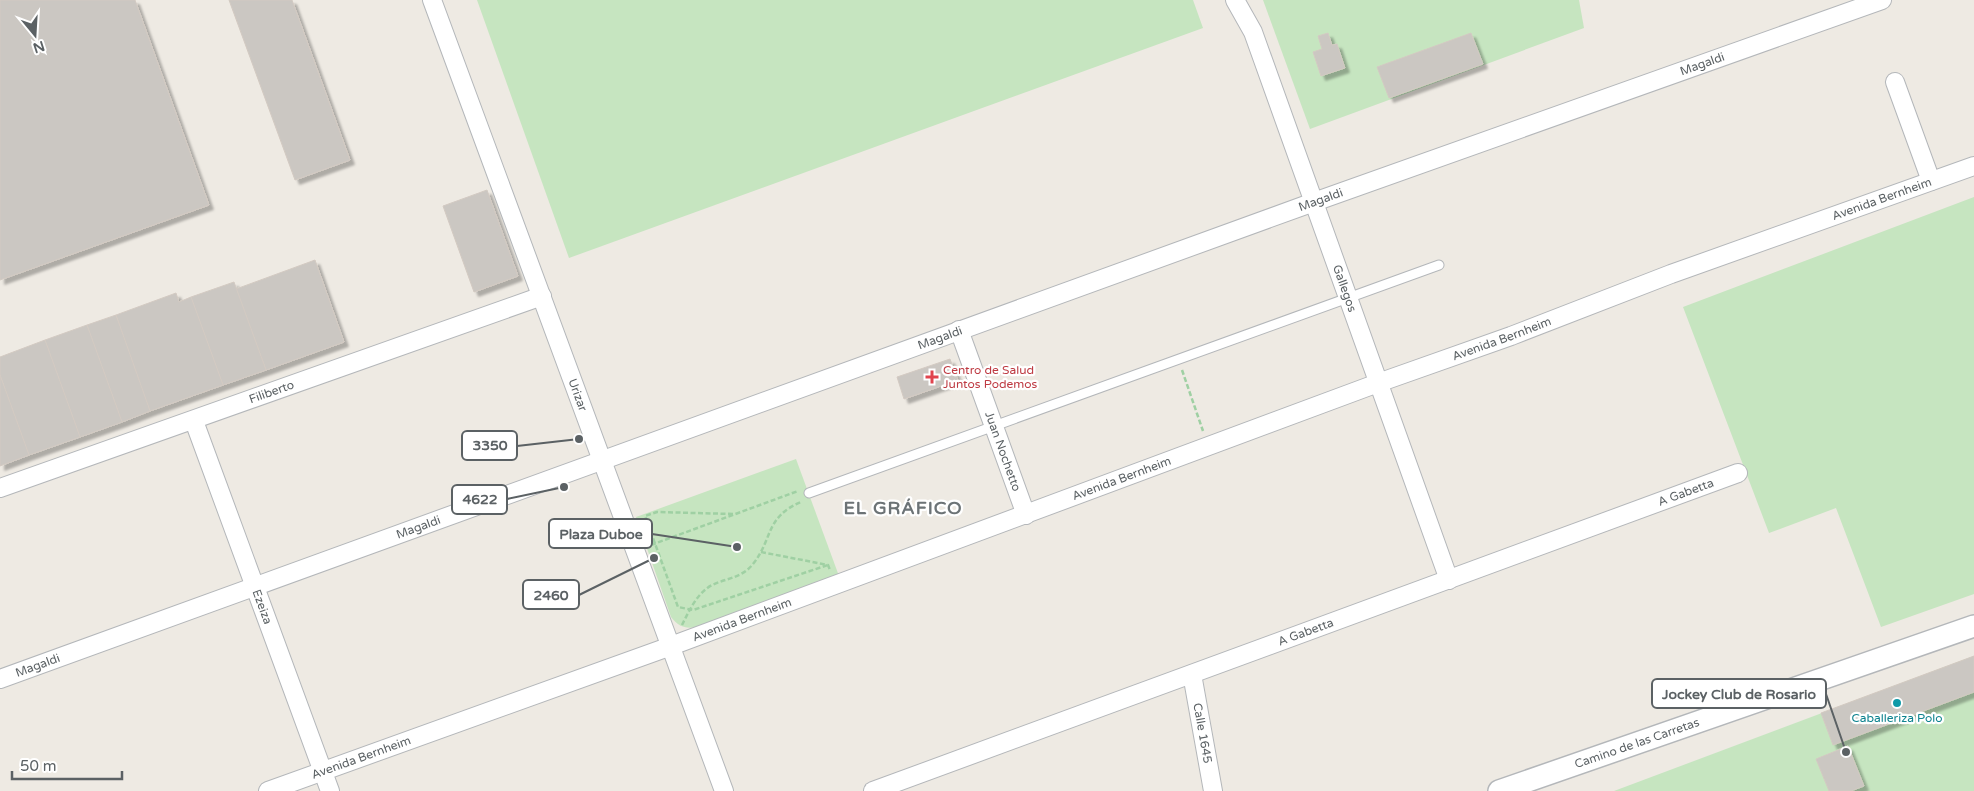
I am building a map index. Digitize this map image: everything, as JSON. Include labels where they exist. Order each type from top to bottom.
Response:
[{"type":"street","name":"Urizar","points":[[432,0],[724,791]]},
{"type":"street","name":"Gallegos","points":[[1235,0],[1253,32],[1449,580]]},
{"type":"street","name":"Magaldi","points":[[0,680],[602,462],[958,330],[1882,0]]},
{"type":"street","points":[[1895,82],[1931,181]]},
{"type":"street","name":"Avenida Bernheim","points":[[268,791],[671,646],[1378,382],[1512,336],[1671,274],[1974,166]]},
{"type":"street","name":"Filiberto","points":[[0,488],[194,421],[542,296]]},
{"type":"street","name":"Juan Nochetto","points":[[958,330],[1026,514]]},
{"type":"street","name":"Ezeiza","points":[[194,421],[330,791]]},
{"type":"street","name":"A Gabetta","points":[[873,791],[1738,473]]},
{"type":"street","name":"Camino de las Carretas","points":[[1499,791],[1974,626]]},
{"type":"street","name":"Calle 1645","points":[[1192,674],[1213,791]]},
{"type":"lane","points":[[809,493],[1439,264]]},
{"type":"path","points":[[1178,360],[1208,446]]},
{"type":"path","points":[[636,551],[800,490],[809,493],[802,501],[790,506],[775,520],[761,552],[752,565],[740,576],[711,586],[692,604],[671,646]]},
{"type":"path","points":[[735,514],[657,512],[645,516],[678,607],[692,610],[828,565],[761,552]]},
{"type":"green space","points":[[477,0],[1193,0],[1203,28],[569,258]]},
{"type":"green space","points":[[1263,0],[1579,0],[1584,28],[1310,129]]},
{"type":"green space","points":[[1974,197],[1974,594],[1881,627],[1836,508],[1769,533],[1683,307]]},
{"type":"green space","points":[[796,459],[839,576],[697,627],[689,628],[677,623],[671,617],[636,517]]},
{"type":"green space","points":[[1974,656],[1974,791],[1614,791]]},
{"type":"building","points":[[0,0],[135,0],[209,205],[0,280]]},
{"type":"building","points":[[229,0],[292,0],[350,160],[295,180]]},
{"type":"building","points":[[1328,33],[1332,45],[1337,44],[1345,68],[1321,76],[1313,52],[1322,49],[1318,36]]},
{"type":"building","points":[[1471,33],[1483,64],[1389,98],[1377,67]]},
{"type":"building","points":[[487,190],[518,276],[474,292],[443,206]]},
{"type":"building","points":[[315,260],[344,342],[266,370],[236,289]]},
{"type":"building","points":[[234,282],[266,370],[223,385],[191,297]]},
{"type":"building","points":[[176,293],[179,302],[191,297],[223,385],[150,411],[116,315]]},
{"type":"building","points":[[116,315],[150,411],[122,422],[87,325]]},
{"type":"building","points":[[87,325],[122,422],[80,437],[45,340]]},
{"type":"building","points":[[45,340],[80,437],[29,455],[0,375],[0,357]]},
{"type":"building","points":[[950,359],[958,380],[904,399],[897,377]]},
{"type":"building","points":[[0,375],[29,455],[0,466]]},
{"type":"building","name":"Caballeriza Polo","points":[[1974,656],[1974,692],[1833,745],[1821,713]]},
{"type":"building","name":"Caballeriza Polo","points":[[1848,746],[1864,786],[1851,791],[1829,791],[1816,759]]},
{"type":"place","name":"Centro de Salud Juntos Podemos","points":[[932,377]]},
{"type":"place","name":"3350","points":[[579,439]]},
{"type":"place","name":"4622","points":[[564,487]]},
{"type":"place","name":"Plaza Duboe","points":[[737,547]]},
{"type":"place","name":"2460","points":[[654,558]]},
{"type":"place","name":"Caballeriza Polo","points":[[1897,703]]},
{"type":"place","name":"Jockey Club de Rosario","points":[[1846,752]]},
{"type":"district","name":"EL GRÁFICO","points":[[903,508]]}]
